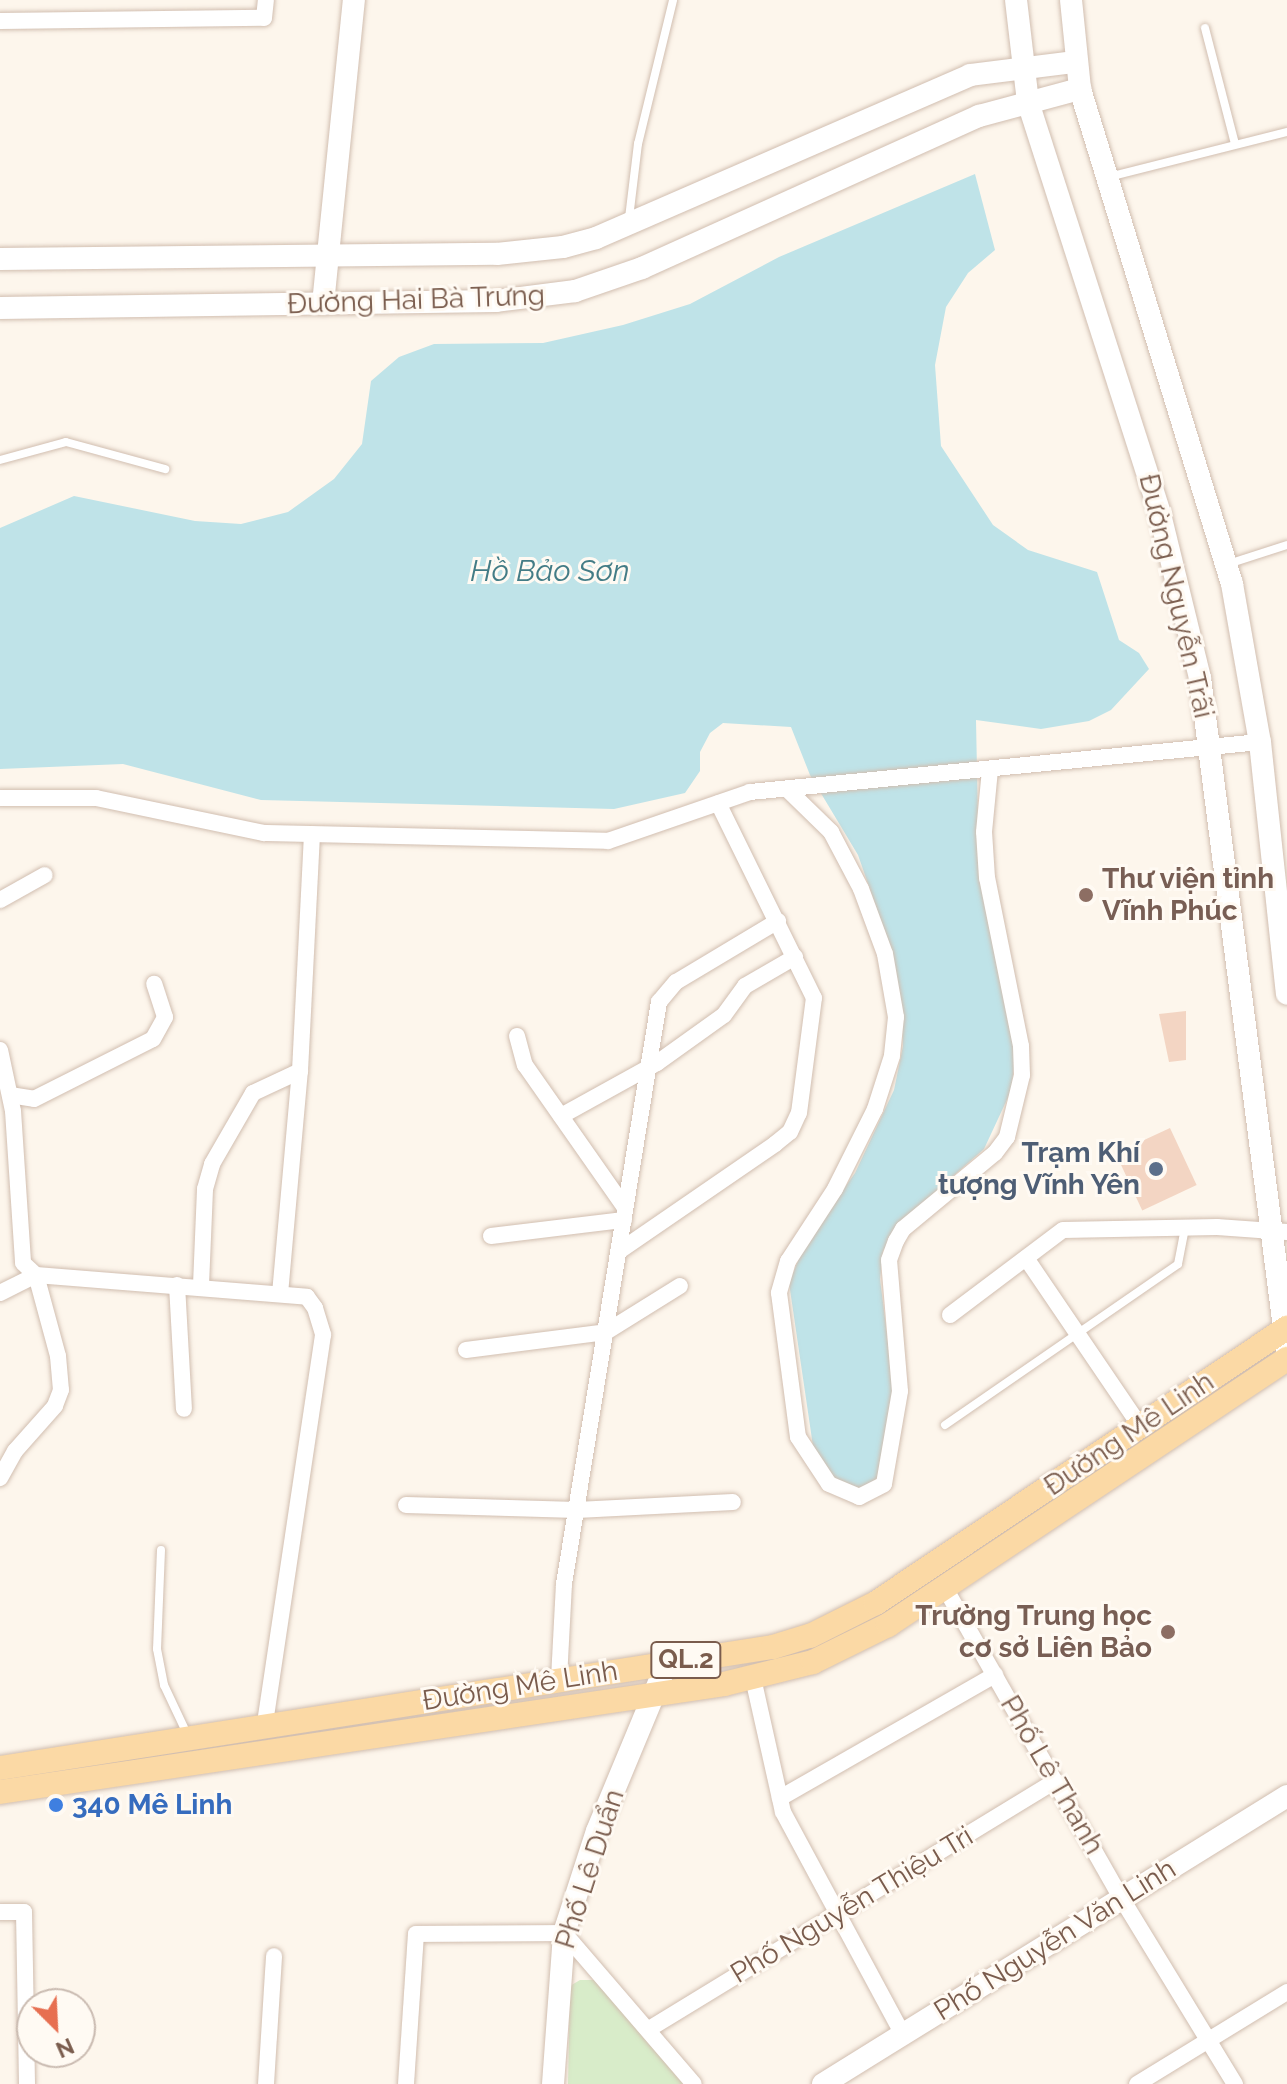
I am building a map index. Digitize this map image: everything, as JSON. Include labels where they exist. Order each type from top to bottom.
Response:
[{"type":"main road","points":[[323,304],[354,0]]},
{"type":"main road","name":"Đường Nguyễn Trãi","points":[[1016,0],[1020,66],[1028,102],[1169,543],[1210,746],[1278,1233],[1286,1336]]},
{"type":"main road","name":"Đường Nguyễn Trãi","points":[[1071,0],[1074,62],[1080,89],[1227,564],[1260,742],[1287,994]]},
{"type":"main road","name":"Đường Hai Bà Trưng","points":[[0,259],[533,251],[596,238],[957,80],[1020,66],[1074,62]]},
{"type":"main road","name":"Đường Hai Bà Trưng","points":[[0,308],[537,298],[605,283],[979,116],[1080,89]]},
{"type":"main road","name":"Đường Mê Linh","points":[[0,1768],[190,1741],[559,1679],[773,1647],[848,1619],[1140,1426],[1286,1336]]},
{"type":"main road","name":"Đường Mê Linh","points":[[0,1792],[753,1678],[852,1645],[945,1588],[1287,1359]]},
{"type":"main road","name":"Phố Lê Duẩn","points":[[553,2084],[564,1933],[597,1831],[667,1663]]},
{"type":"main road","name":"Phố Nguyễn Văn Linh","points":[[823,2084],[1287,1796]]},
{"type":"street","points":[[0,21],[264,18],[266,0]]},
{"type":"street","points":[[0,798],[96,798],[264,833],[608,841],[750,792],[1260,742]]},
{"type":"street","points":[[793,788],[831,832],[861,889],[885,954],[896,1017],[892,1056],[875,1109],[835,1189],[796,1246],[779,1293],[798,1437],[829,1484],[859,1497],[884,1484],[900,1391],[889,1260],[896,1241],[903,1229],[995,1153],[1007,1137],[1022,1075],[1021,1046],[987,878],[984,832],[986,771]]},
{"type":"street","points":[[618,1252],[793,1128],[807,1080],[814,998],[718,803]]},
{"type":"street","points":[[280,1294],[300,1071],[312,834]]},
{"type":"street","points":[[0,900],[45,875]]},
{"type":"street","points":[[559,1679],[564,1584],[645,1070],[659,1002],[676,982],[778,921]]},
{"type":"street","points":[[561,1116],[645,1070],[724,1015],[751,982],[795,957]]},
{"type":"street","points":[[10,1095],[34,1099],[153,1039],[165,1017],[154,984]]},
{"type":"street","points":[[517,1036],[525,1065],[624,1214]]},
{"type":"street","points":[[0,1050],[10,1095],[23,1263],[36,1275],[58,1356],[61,1390],[55,1406],[15,1451],[0,1478]]},
{"type":"street","points":[[201,1285],[205,1189],[212,1164],[253,1093],[300,1071]]},
{"type":"street","points":[[491,1236],[624,1214]]},
{"type":"street","points":[[950,1315],[1063,1230],[1185,1228],[1278,1233]]},
{"type":"street","points":[[1026,1258],[1140,1426]]},
{"type":"street","points":[[0,1293],[36,1275],[201,1285],[307,1297],[323,1335],[264,1728]]},
{"type":"street","points":[[177,1285],[184,1409]]},
{"type":"street","points":[[466,1350],[606,1332],[680,1286]]},
{"type":"street","points":[[406,1505],[577,1510],[733,1502]]},
{"type":"street","name":"Phố Lê Thanh","points":[[945,1588],[1122,1899],[1235,2084]]},
{"type":"street","points":[[780,1798],[995,1675]]},
{"type":"street","points":[[753,1678],[780,1798],[835,1915],[903,2035]]},
{"type":"street","name":"Phố Nguyễn Thiệu Tri","points":[[649,2029],[1055,1781]]},
{"type":"street","points":[[0,1912],[24,1912],[27,2084]]},
{"type":"street","points":[[406,2084],[416,1934],[564,1933],[694,2084]]},
{"type":"street","points":[[266,2084],[274,1956]]},
{"type":"street","points":[[1137,2084],[1287,1992]]},
{"type":"lane","points":[[628,223],[638,144],[673,0]]},
{"type":"lane","points":[[1205,28],[1235,144]]},
{"type":"lane","points":[[1108,177],[1287,132]]},
{"type":"lane","points":[[0,460],[66,442],[165,469]]},
{"type":"lane","points":[[1227,564],[1287,545]]},
{"type":"lane","points":[[945,1425],[1178,1264],[1185,1228]]},
{"type":"lane","points":[[161,1550],[157,1649],[164,1685],[190,1741]]},
{"type":"green space","points":[[580,1980],[595,1980],[683,2084],[568,2084],[570,1986]]},
{"type":"water","name":"Hồ Bảo Sơn","points":[[975,174],[995,250],[968,273],[946,307],[935,365],[941,446],[993,525],[1028,550],[1097,572],[1119,640],[1139,653],[1149,669],[1111,710],[1089,721],[1041,729],[976,720],[979,871],[1011,1027],[1015,1059],[1011,1091],[984,1149],[903,1220],[883,1251],[880,1279],[894,1389],[880,1476],[863,1489],[837,1482],[814,1453],[789,1283],[805,1244],[855,1173],[894,1090],[903,1046],[901,1002],[889,944],[858,855],[810,775],[791,727],[723,723],[710,733],[700,752],[700,771],[685,793],[614,809],[261,800],[123,764],[0,769],[0,528],[74,496],[195,521],[241,524],[288,512],[334,479],[362,444],[371,381],[399,357],[434,344],[543,343],[623,325],[690,304],[779,257]]},
{"type":"building","points":[[1186,1011],[1186,1060],[1169,1062],[1159,1014]]},
{"type":"building","name":"Trạm Khí tượng Vĩnh Yên","points":[[1170,1128],[1197,1185],[1142,1210],[1116,1153]]},
{"type":"place","name":"Thư viện tỉnh Vĩnh Phúc","points":[[1086,895]]},
{"type":"place","name":"Trạm Khí tượng Vĩnh Yên","points":[[1156,1169]]},
{"type":"place","name":"Trường Trung học cơ sở Liên Bảo","points":[[1168,1632]]},
{"type":"place","name":"340 Mê Linh","points":[[56,1805]]}]
